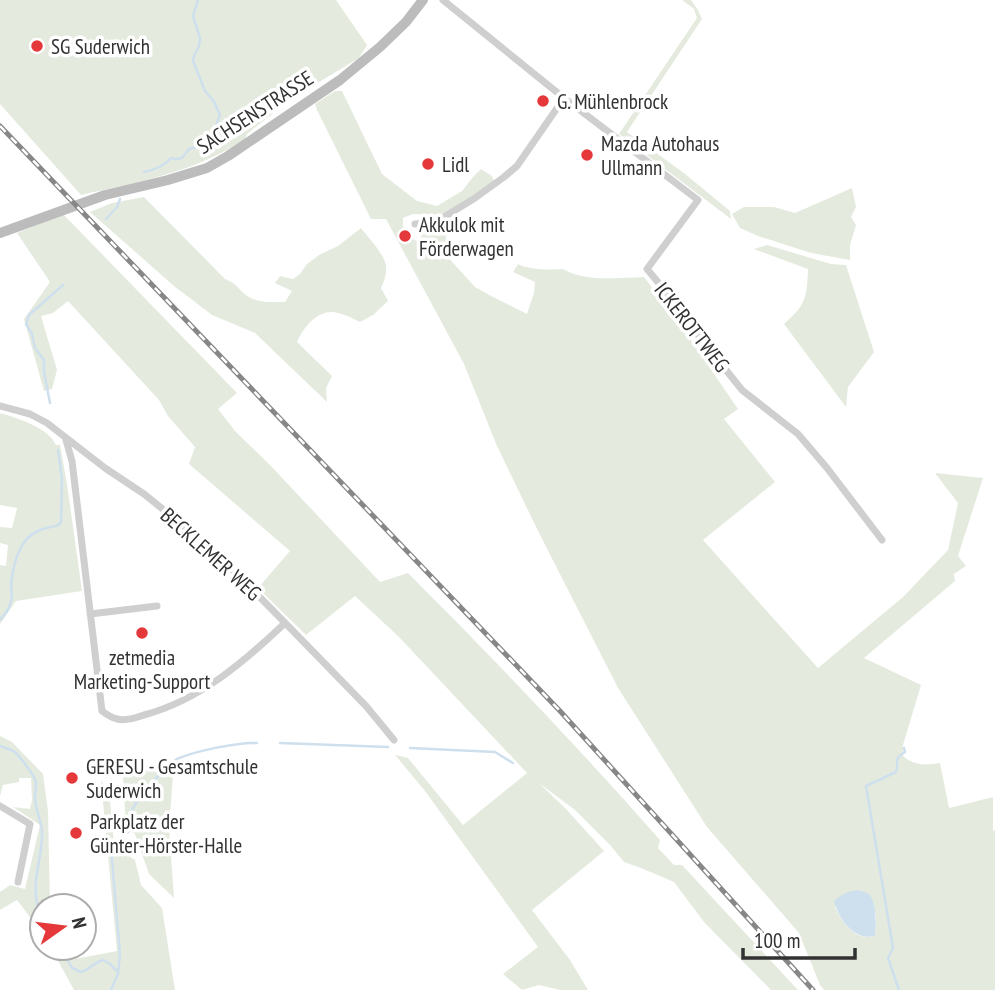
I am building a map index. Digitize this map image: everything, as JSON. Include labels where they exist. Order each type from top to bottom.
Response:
[{"type":"street","name":"SACHSENSTRASSE","points":[[0,233],[105,195],[168,180],[217,162],[340,80],[406,22],[423,0]]},
{"type":"street","name":"ICKEROTTWEG","points":[[443,0],[564,98],[698,200],[647,269],[742,390],[798,434],[882,540]]},
{"type":"street","points":[[415,224],[436,222],[504,177],[517,166],[564,98]]},
{"type":"street","name":"BECKLEMER WEG","points":[[0,406],[30,414],[47,424],[144,494],[191,532],[285,623],[366,706],[394,740]]},
{"type":"street","points":[[66,439],[72,461],[102,711],[117,719],[129,719],[152,713],[193,695],[251,655],[285,623]]},
{"type":"street","points":[[90,614],[157,606]]},
{"type":"street","points":[[0,806],[30,824],[19,882]]},
{"type":"shaded area","points":[[0,0],[336,0],[367,45],[359,58],[291,99],[247,134],[245,139],[207,160],[166,174],[81,195],[0,104]]},
{"type":"shaded area","points":[[682,0],[691,0],[702,19],[627,132],[684,173],[730,211],[731,219],[619,134],[697,18],[694,9]]},
{"type":"shaded area","points":[[335,91],[342,91],[382,174],[417,201],[437,206],[462,191],[481,169],[492,176],[494,181],[488,186],[442,215],[413,214],[403,218],[403,227],[408,237],[417,241],[428,229],[447,224],[445,254],[475,287],[493,297],[527,314],[535,282],[513,272],[518,264],[534,268],[563,269],[592,278],[644,277],[738,409],[724,419],[775,482],[703,540],[818,668],[903,597],[948,550],[958,503],[935,473],[983,478],[958,556],[966,566],[954,574],[955,581],[864,658],[921,685],[903,745],[903,756],[920,764],[940,763],[949,808],[993,797],[995,990],[824,990],[820,985],[799,933],[707,827],[618,688],[497,446],[464,364],[386,219],[371,219],[315,104]],"holes":[[[872,899],[876,915],[875,936],[861,936],[846,925],[835,907]]]},
{"type":"shaded area","points":[[852,188],[856,207],[851,217],[856,225],[850,245],[850,260],[811,253],[758,236],[740,228],[732,214],[744,207],[774,207],[795,213]]},
{"type":"shaded area","points":[[144,197],[225,279],[249,297],[261,301],[285,302],[292,291],[275,283],[280,276],[293,279],[319,255],[338,246],[361,228],[385,262],[386,275],[381,288],[388,301],[373,315],[360,322],[335,312],[319,315],[306,327],[297,342],[332,376],[326,388],[327,402],[255,333],[212,315],[174,286],[90,212],[112,203]]},
{"type":"shaded area","points":[[63,214],[237,393],[218,409],[235,431],[380,582],[408,573],[505,671],[599,772],[660,840],[658,848],[674,865],[682,865],[798,990],[771,990],[704,922],[674,882],[624,862],[575,810],[539,783],[604,851],[532,910],[570,960],[588,990],[560,990],[539,985],[522,990],[503,974],[538,947],[425,791],[395,755],[408,758],[463,825],[527,773],[399,637],[355,596],[306,635],[258,588],[290,551],[189,464],[195,447],[168,416],[159,400],[68,301],[53,313],[41,316],[57,370],[52,389],[44,391],[24,319],[50,282],[17,233]]},
{"type":"shaded area","points":[[767,245],[831,264],[846,265],[874,352],[848,387],[846,407],[784,324],[804,300],[808,269],[754,249]]},
{"type":"shaded area","points":[[0,413],[40,429],[56,445],[60,445],[82,591],[16,601],[0,624],[0,565],[6,566],[8,545],[0,543],[0,527],[12,528],[17,508],[0,505]]},
{"type":"shaded area","points":[[0,736],[12,742],[43,774],[48,811],[50,892],[28,892],[28,915],[17,900],[0,910],[0,892],[10,885],[25,889],[40,825],[13,807],[30,809],[31,778],[19,778],[19,782],[3,785],[0,796]]},
{"type":"shaded area","points":[[174,763],[169,828],[174,898],[149,874],[135,834],[126,827],[123,777]]},
{"type":"shaded area","points":[[101,781],[109,788],[114,846],[135,860],[141,885],[162,908],[175,990],[74,990],[59,962],[98,962],[98,955],[117,951]]},
{"type":"water","points":[[858,890],[872,898],[875,936],[860,935],[848,928],[836,908],[836,899]]},
{"type":"waterway","points":[[144,172],[159,167],[171,158],[182,158],[189,149],[197,147],[215,128],[220,115],[205,91],[193,61],[200,38],[193,16],[198,0]]},
{"type":"waterway","points":[[106,219],[117,207],[120,199]]},
{"type":"waterway","points":[[50,403],[44,360],[35,348],[32,334],[26,324],[29,315],[63,285]]},
{"type":"waterway","points":[[0,620],[10,604],[13,569],[26,540],[40,530],[61,522],[62,479],[58,450]]},
{"type":"waterway","points":[[123,835],[133,829],[131,813],[138,801],[172,762],[194,753],[257,743]]},
{"type":"waterway","points":[[280,743],[388,747]]},
{"type":"waterway","points":[[0,746],[15,752],[36,783],[35,799],[42,831],[36,892]]},
{"type":"waterway","points":[[410,748],[495,752],[513,763]]},
{"type":"waterway","points":[[899,990],[888,958],[893,948],[866,786],[896,772],[897,759],[905,752],[904,748]]},
{"type":"waterway","points":[[111,990],[118,974],[120,954],[111,848],[115,840]]},
{"type":"waterway","points":[[98,962],[103,960],[117,971]]},
{"type":"waterway","points":[[69,962],[72,968],[81,972],[97,962]]},
{"type":"railway","points":[[0,126],[560,711],[813,990]]},
{"type":"place","name":"SG Suderwich","points":[[37,46]]},
{"type":"place","name":"G. Mühlenbrock","points":[[543,101]]},
{"type":"place","name":"Mazda Autohaus Ullmann","points":[[587,155]]},
{"type":"place","name":"Lidl","points":[[428,164]]},
{"type":"place","name":"Akkulok mit Förderwagen","points":[[405,236]]},
{"type":"place","name":"zetmedia Marketing-Support","points":[[142,633]]},
{"type":"place","name":"GERESU - Gesamtschule Suderwich","points":[[72,778]]},
{"type":"place","name":"Parkplatz der Günter-Hörster-Halle","points":[[76,833]]}]
